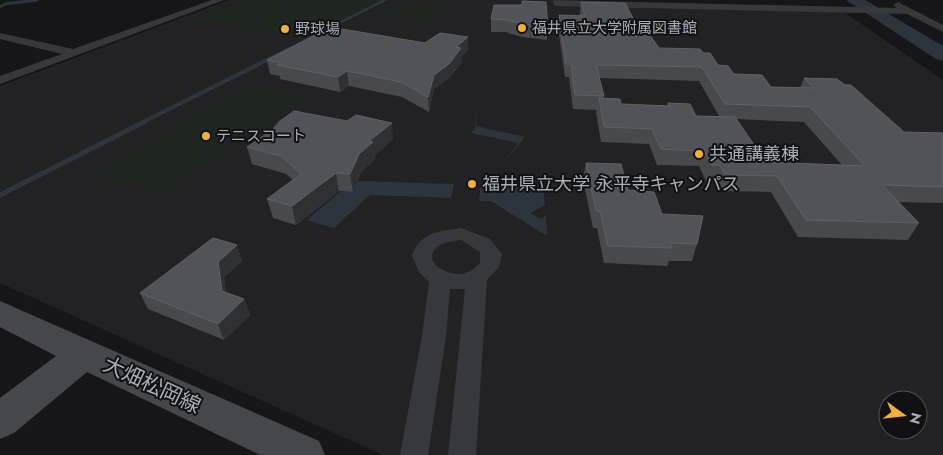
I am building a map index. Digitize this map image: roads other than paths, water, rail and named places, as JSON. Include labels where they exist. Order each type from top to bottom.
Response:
[{"type":"main road","name":"大畑松岡線","points":[[0,313],[84,354],[304,455]]},
{"type":"main road","points":[[0,421],[84,354]]},
{"type":"street","points":[[0,80],[220,0]]},
{"type":"street","points":[[557,0],[557,3],[908,10]]},
{"type":"street","points":[[751,0],[759,7]]},
{"type":"street","points":[[890,0],[943,29]]},
{"type":"street","points":[[0,36],[74,53]]},
{"type":"street","points":[[450,235],[473,236],[489,247],[492,255],[489,266],[477,276],[465,280],[440,278],[429,273],[423,266],[422,256],[424,248],[434,240],[450,235]]},
{"type":"street","points":[[462,455],[477,276]]},
{"type":"street","points":[[414,455],[434,336],[440,278]]},
{"type":"waterway","points":[[0,7],[5,4],[37,0]]},
{"type":"waterway","points":[[325,30],[385,0]]},
{"type":"waterway","points":[[854,0],[943,55]]},
{"type":"waterway","points":[[276,55],[290,48]]},
{"type":"waterway","points":[[141,123],[279,54]]},
{"type":"waterway","points":[[0,195],[144,122]]},
{"type":"place","name":"福井県立大学附属図書館","points":[[522,28]]},
{"type":"place","name":"野球場","points":[[285,29]]},
{"type":"place","name":"テニスコート","points":[[206,136]]},
{"type":"place","name":"共通講義棟","points":[[699,154]]},
{"type":"place","name":"福井県立大学 永平寺キャンパス","points":[[472,184]]}]
